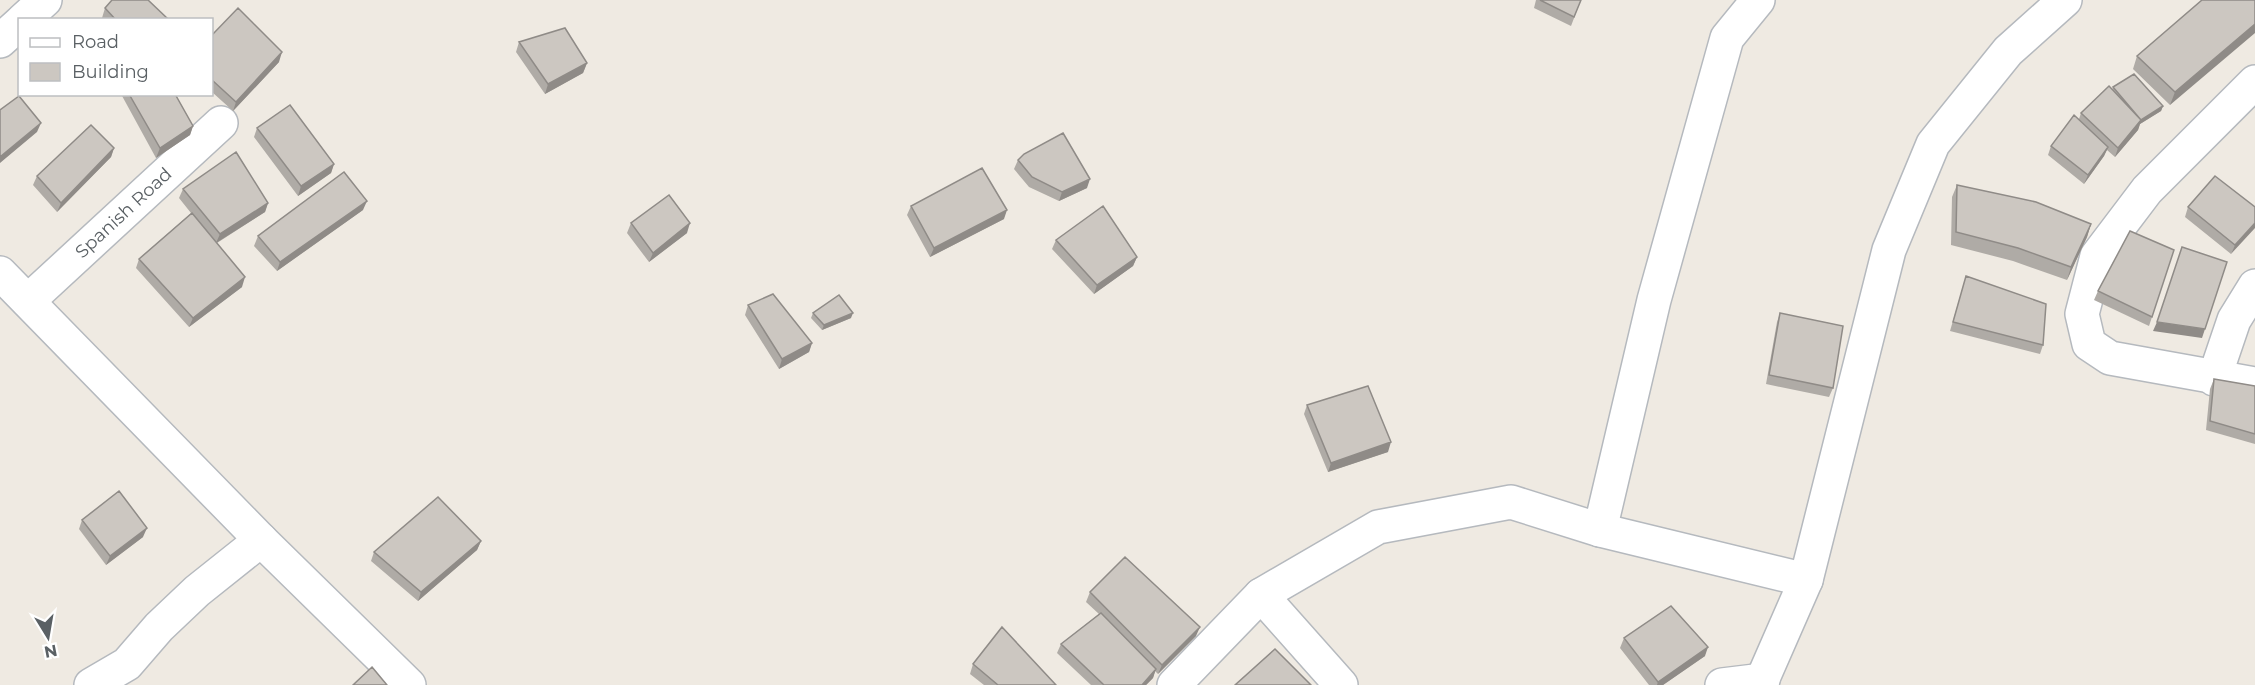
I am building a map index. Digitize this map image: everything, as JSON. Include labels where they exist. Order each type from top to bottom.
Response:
[{"type":"street","points":[[25,18],[45,0]]},
{"type":"street","points":[[1600,530],[1654,300],[1727,38],[1758,0]]},
{"type":"street","points":[[1722,685],[1761,683],[1806,580],[1889,250],[1933,144],[2008,51],[2065,0]]},
{"type":"street","points":[[0,41],[18,25]]},
{"type":"street","points":[[2255,82],[2147,190],[2097,256],[2082,314],[2090,344],[2110,358],[2214,379],[2255,384]]},
{"type":"street","name":"Spanish Road","points":[[28,301],[221,123]]},
{"type":"street","points":[[0,273],[261,540],[409,685]]},
{"type":"street","points":[[2214,379],[2234,320],[2255,286]]},
{"type":"street","points":[[1174,685],[1261,595],[1378,527],[1511,502],[1600,530],[1806,580]]},
{"type":"street","points":[[91,685],[127,664],[159,627],[189,598],[261,540]]},
{"type":"street","points":[[1261,595],[1341,685]]},
{"type":"building","points":[[112,0],[148,0],[167,18],[114,18],[105,8]]},
{"type":"building","points":[[1540,0],[1581,0],[1574,17]]},
{"type":"building","points":[[2202,0],[2255,0],[2255,24],[2175,92],[2137,56]]},
{"type":"building","points":[[238,8],[282,52],[236,102],[213,81],[213,34]]},
{"type":"building","points":[[565,28],[587,63],[548,84],[519,42]]},
{"type":"building","points":[[2134,74],[2163,106],[2141,120],[2113,87]]},
{"type":"building","points":[[2109,86],[2141,120],[2118,148],[2081,113]]},
{"type":"building","points":[[19,96],[41,123],[0,157],[0,110]]},
{"type":"building","points":[[130,96],[176,96],[193,126],[160,148]]},
{"type":"building","points":[[290,105],[334,164],[301,186],[257,128]]},
{"type":"building","points":[[2074,115],[2108,147],[2088,175],[2051,146]]},
{"type":"building","points":[[91,125],[114,148],[61,203],[37,176]]},
{"type":"building","points":[[1063,133],[1090,179],[1062,192],[1032,177],[1018,160],[1024,154]]},
{"type":"building","points":[[236,152],[268,203],[220,234],[183,189]]},
{"type":"building","points":[[982,168],[1007,210],[934,248],[911,206]]},
{"type":"building","points":[[344,172],[367,201],[280,262],[258,236]]},
{"type":"building","points":[[2215,176],[2255,207],[2255,223],[2235,245],[2188,207]]},
{"type":"building","points":[[1957,185],[2036,202],[2091,224],[2071,267],[2018,248],[1956,232]]},
{"type":"building","points":[[669,195],[690,223],[653,253],[631,223]]},
{"type":"building","points":[[1103,206],[1137,257],[1097,285],[1056,240]]},
{"type":"building","points":[[192,213],[245,277],[193,318],[139,259]]},
{"type":"building","points":[[2130,231],[2174,250],[2152,317],[2098,291]]},
{"type":"building","points":[[2182,247],[2227,262],[2205,329],[2157,322]]},
{"type":"building","points":[[1966,276],[2046,304],[2043,345],[1953,322]]},
{"type":"building","points":[[773,294],[812,343],[782,359],[748,305]]},
{"type":"building","points":[[839,295],[853,313],[824,325],[813,313]]},
{"type":"building","points":[[1780,313],[1843,326],[1833,388],[1769,375]]},
{"type":"building","points":[[2214,379],[2255,386],[2255,434],[2210,421]]},
{"type":"building","points":[[1368,386],[1391,442],[1331,463],[1307,405]]},
{"type":"building","points":[[119,491],[147,528],[110,556],[82,520]]},
{"type":"building","points":[[438,497],[481,541],[421,592],[374,552]]},
{"type":"building","points":[[1125,557],[1200,627],[1162,665],[1090,592]]},
{"type":"building","points":[[1671,606],[1708,647],[1658,682],[1624,638]]},
{"type":"building","points":[[1101,613],[1156,669],[1142,685],[1104,685],[1061,644]]},
{"type":"building","points":[[1002,627],[1056,685],[998,685],[973,664]]},
{"type":"building","points":[[1275,649],[1311,685],[1235,685]]},
{"type":"building","points":[[372,667],[387,685],[353,685]]}]
